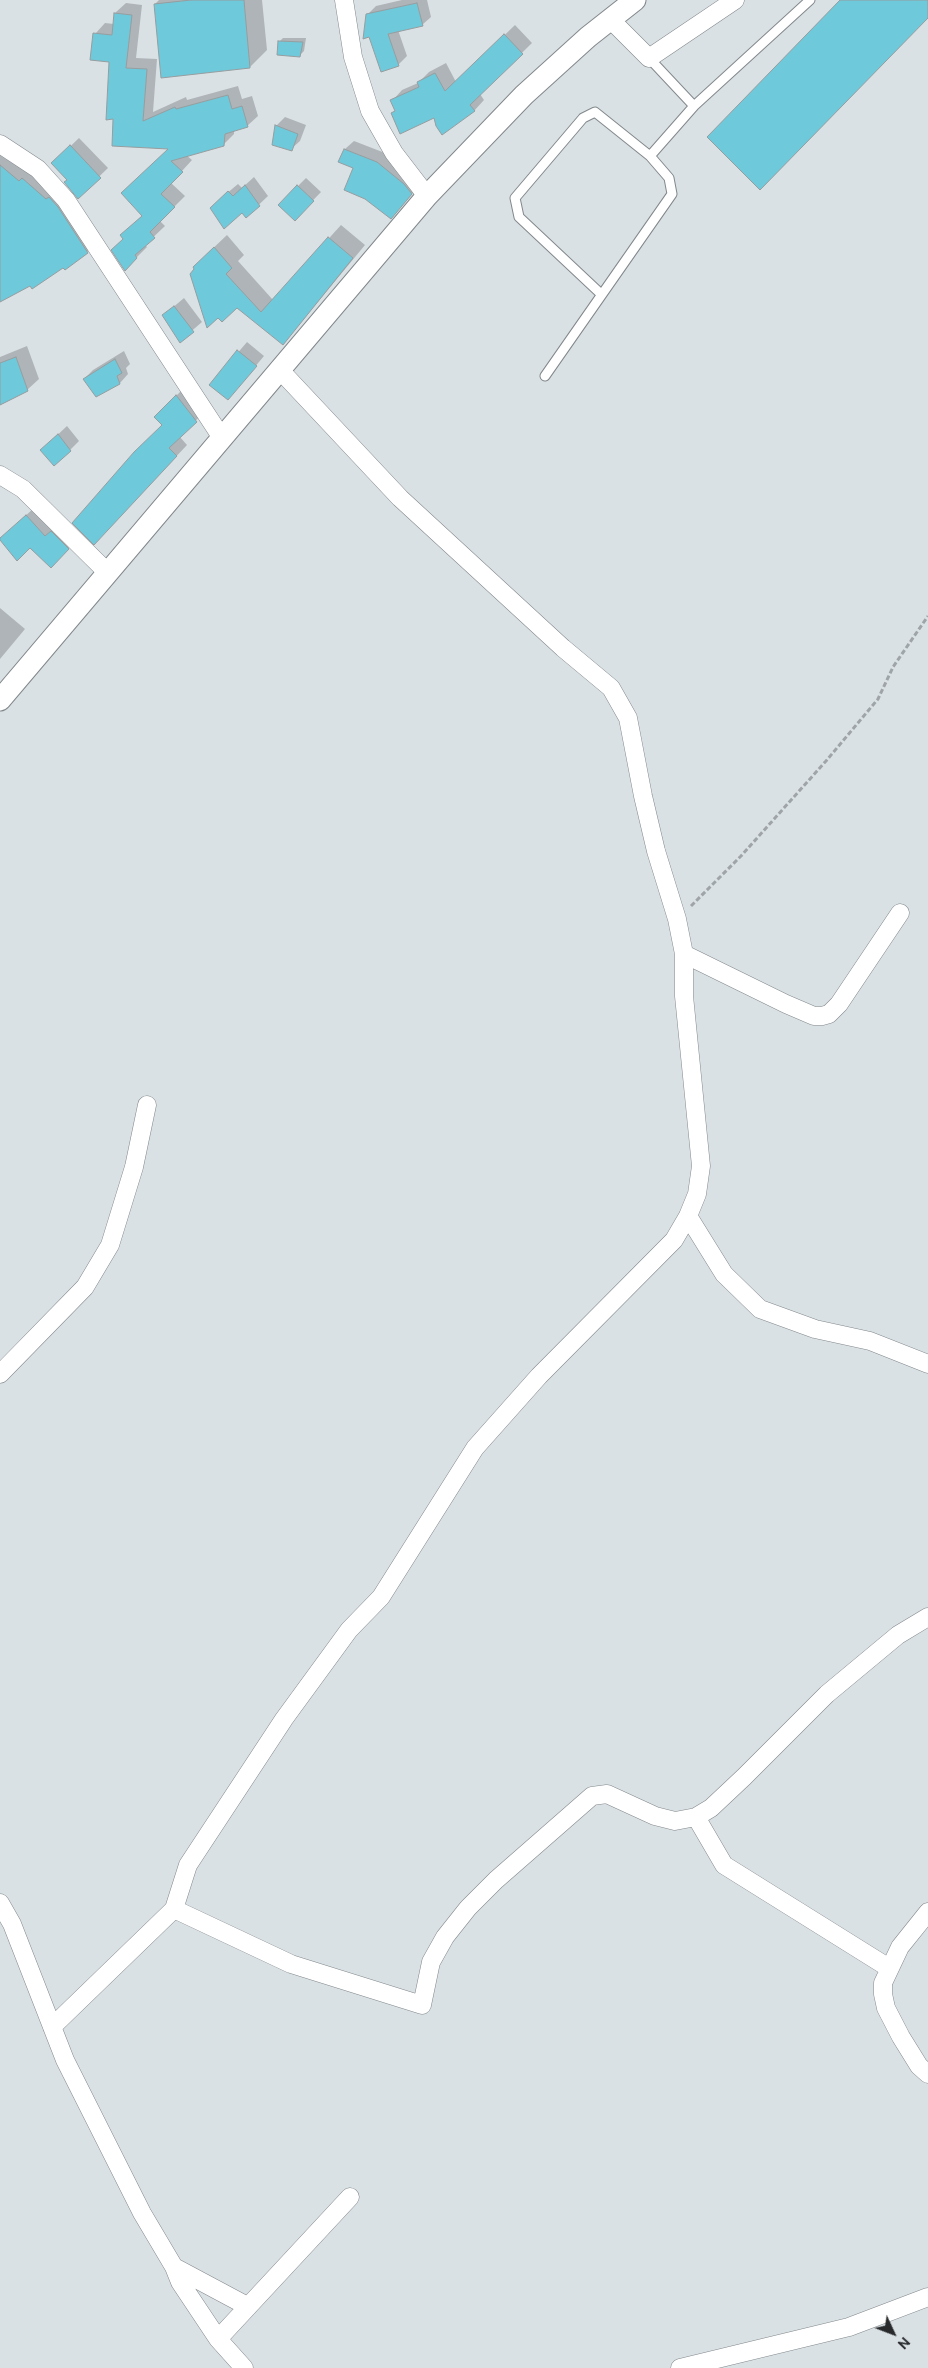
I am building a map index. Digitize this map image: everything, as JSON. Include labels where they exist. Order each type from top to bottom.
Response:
[{"type":"street","points":[[344,0],[353,57],[370,111],[394,153],[427,196]]},
{"type":"street","points":[[0,700],[427,196],[524,95],[610,19],[635,0]]},
{"type":"street","points":[[610,19],[649,58],[735,0]]},
{"type":"street","points":[[0,144],[38,169],[71,207],[222,438]]},
{"type":"street","points":[[52,2027],[174,1909],[188,1865],[193,1857],[290,1711],[349,1630],[381,1597],[475,1448],[539,1376],[674,1240],[688,1216],[697,1194],[701,1166],[684,996],[684,954],[677,919],[643,796],[628,718],[611,688],[563,648],[400,498],[279,369]]},
{"type":"street","points":[[0,475],[23,490],[107,572]]},
{"type":"street","points":[[684,954],[786,1004],[814,1016],[822,1016],[829,1014],[839,1004],[900,913]]},
{"type":"street","points":[[0,1374],[85,1287],[110,1245],[134,1167],[147,1105]]},
{"type":"street","points":[[688,1216],[724,1274],[760,1309],[815,1329],[870,1341],[928,1364]]},
{"type":"street","points":[[174,1909],[291,1964],[422,2005],[431,1962],[450,1930],[468,1908],[496,1880],[592,1796],[607,1794],[655,1816],[675,1821],[696,1818],[711,1808],[744,1777],[827,1694],[898,1635],[928,1617]]},
{"type":"street","points":[[696,1818],[724,1865],[889,1968]]},
{"type":"street","points":[[0,1903],[12,1924],[66,2060],[142,2213],[174,2267],[180,2282],[218,2339],[244,2368]]},
{"type":"street","points":[[928,1912],[900,1947],[883,1983],[882,1994],[886,2008],[919,2066],[928,2074]]},
{"type":"street","points":[[218,2339],[350,2197]]},
{"type":"street","points":[[174,2267],[247,2306]]},
{"type":"street","points":[[680,2368],[849,2327],[928,2297]]},
{"type":"lane","points":[[650,156],[694,106],[810,0]]},
{"type":"lane","points":[[649,58],[694,106]]},
{"type":"lane","points":[[545,376],[672,194],[669,178],[650,156],[596,112],[583,118],[515,198],[519,217],[601,294]]},
{"type":"path","points":[[677,919],[741,856],[826,761],[878,699],[893,667],[928,616]]},
{"type":"building","points":[[191,0],[244,0],[250,68],[161,78],[154,4]]},
{"type":"building","points":[[840,0],[928,0],[928,18],[760,190],[707,137]]},
{"type":"building","points":[[417,3],[423,26],[388,34],[399,66],[381,72],[369,37],[363,39],[366,14]]},
{"type":"building","points":[[114,13],[132,15],[126,68],[147,69],[143,121],[175,107],[176,109],[228,95],[232,109],[242,106],[248,127],[225,134],[224,146],[171,161],[183,172],[161,194],[175,207],[150,232],[155,238],[135,255],[137,258],[125,271],[111,250],[123,239],[120,235],[142,216],[121,193],[168,149],[112,146],[113,119],[106,120],[109,62],[90,60],[93,33],[112,35]]},
{"type":"building","points":[[504,34],[523,54],[470,105],[475,111],[442,135],[436,126],[434,118],[400,134],[391,113],[395,111],[390,100],[419,87],[417,82],[435,73],[445,91]]},
{"type":"building","points":[[278,41],[303,42],[300,57],[277,55]]},
{"type":"building","points":[[275,125],[298,134],[292,151],[272,145]]},
{"type":"building","points":[[70,145],[101,178],[78,199],[64,182],[67,180],[51,163]]},
{"type":"building","points":[[344,149],[377,162],[404,184],[412,194],[391,219],[365,199],[344,190],[353,168],[338,162]]},
{"type":"building","points":[[0,165],[19,181],[22,178],[46,199],[49,197],[58,207],[88,253],[65,270],[63,268],[32,289],[30,286],[0,302]]},
{"type":"building","points":[[245,185],[260,206],[246,218],[242,213],[224,229],[210,208],[228,191],[233,196]]},
{"type":"building","points":[[297,185],[314,201],[295,221],[278,205]]},
{"type":"building","points":[[328,237],[353,258],[283,345],[237,308],[222,322],[218,318],[207,328],[190,274],[194,269],[193,267],[214,247],[232,268],[226,274],[261,312]]},
{"type":"building","points":[[174,306],[194,332],[180,343],[162,315]]},
{"type":"building","points":[[237,350],[257,366],[228,400],[209,385]]},
{"type":"building","points":[[16,357],[28,391],[0,405],[0,363]]},
{"type":"building","points":[[115,359],[122,373],[117,376],[120,384],[96,397],[83,379]]},
{"type":"building","points":[[176,395],[197,422],[169,448],[177,456],[94,545],[72,523],[134,452],[162,425],[154,417]]},
{"type":"building","points":[[58,434],[71,451],[54,466],[40,450]]},
{"type":"building","points":[[26,515],[45,536],[51,531],[69,549],[51,568],[30,548],[17,561],[0,540]]}]
